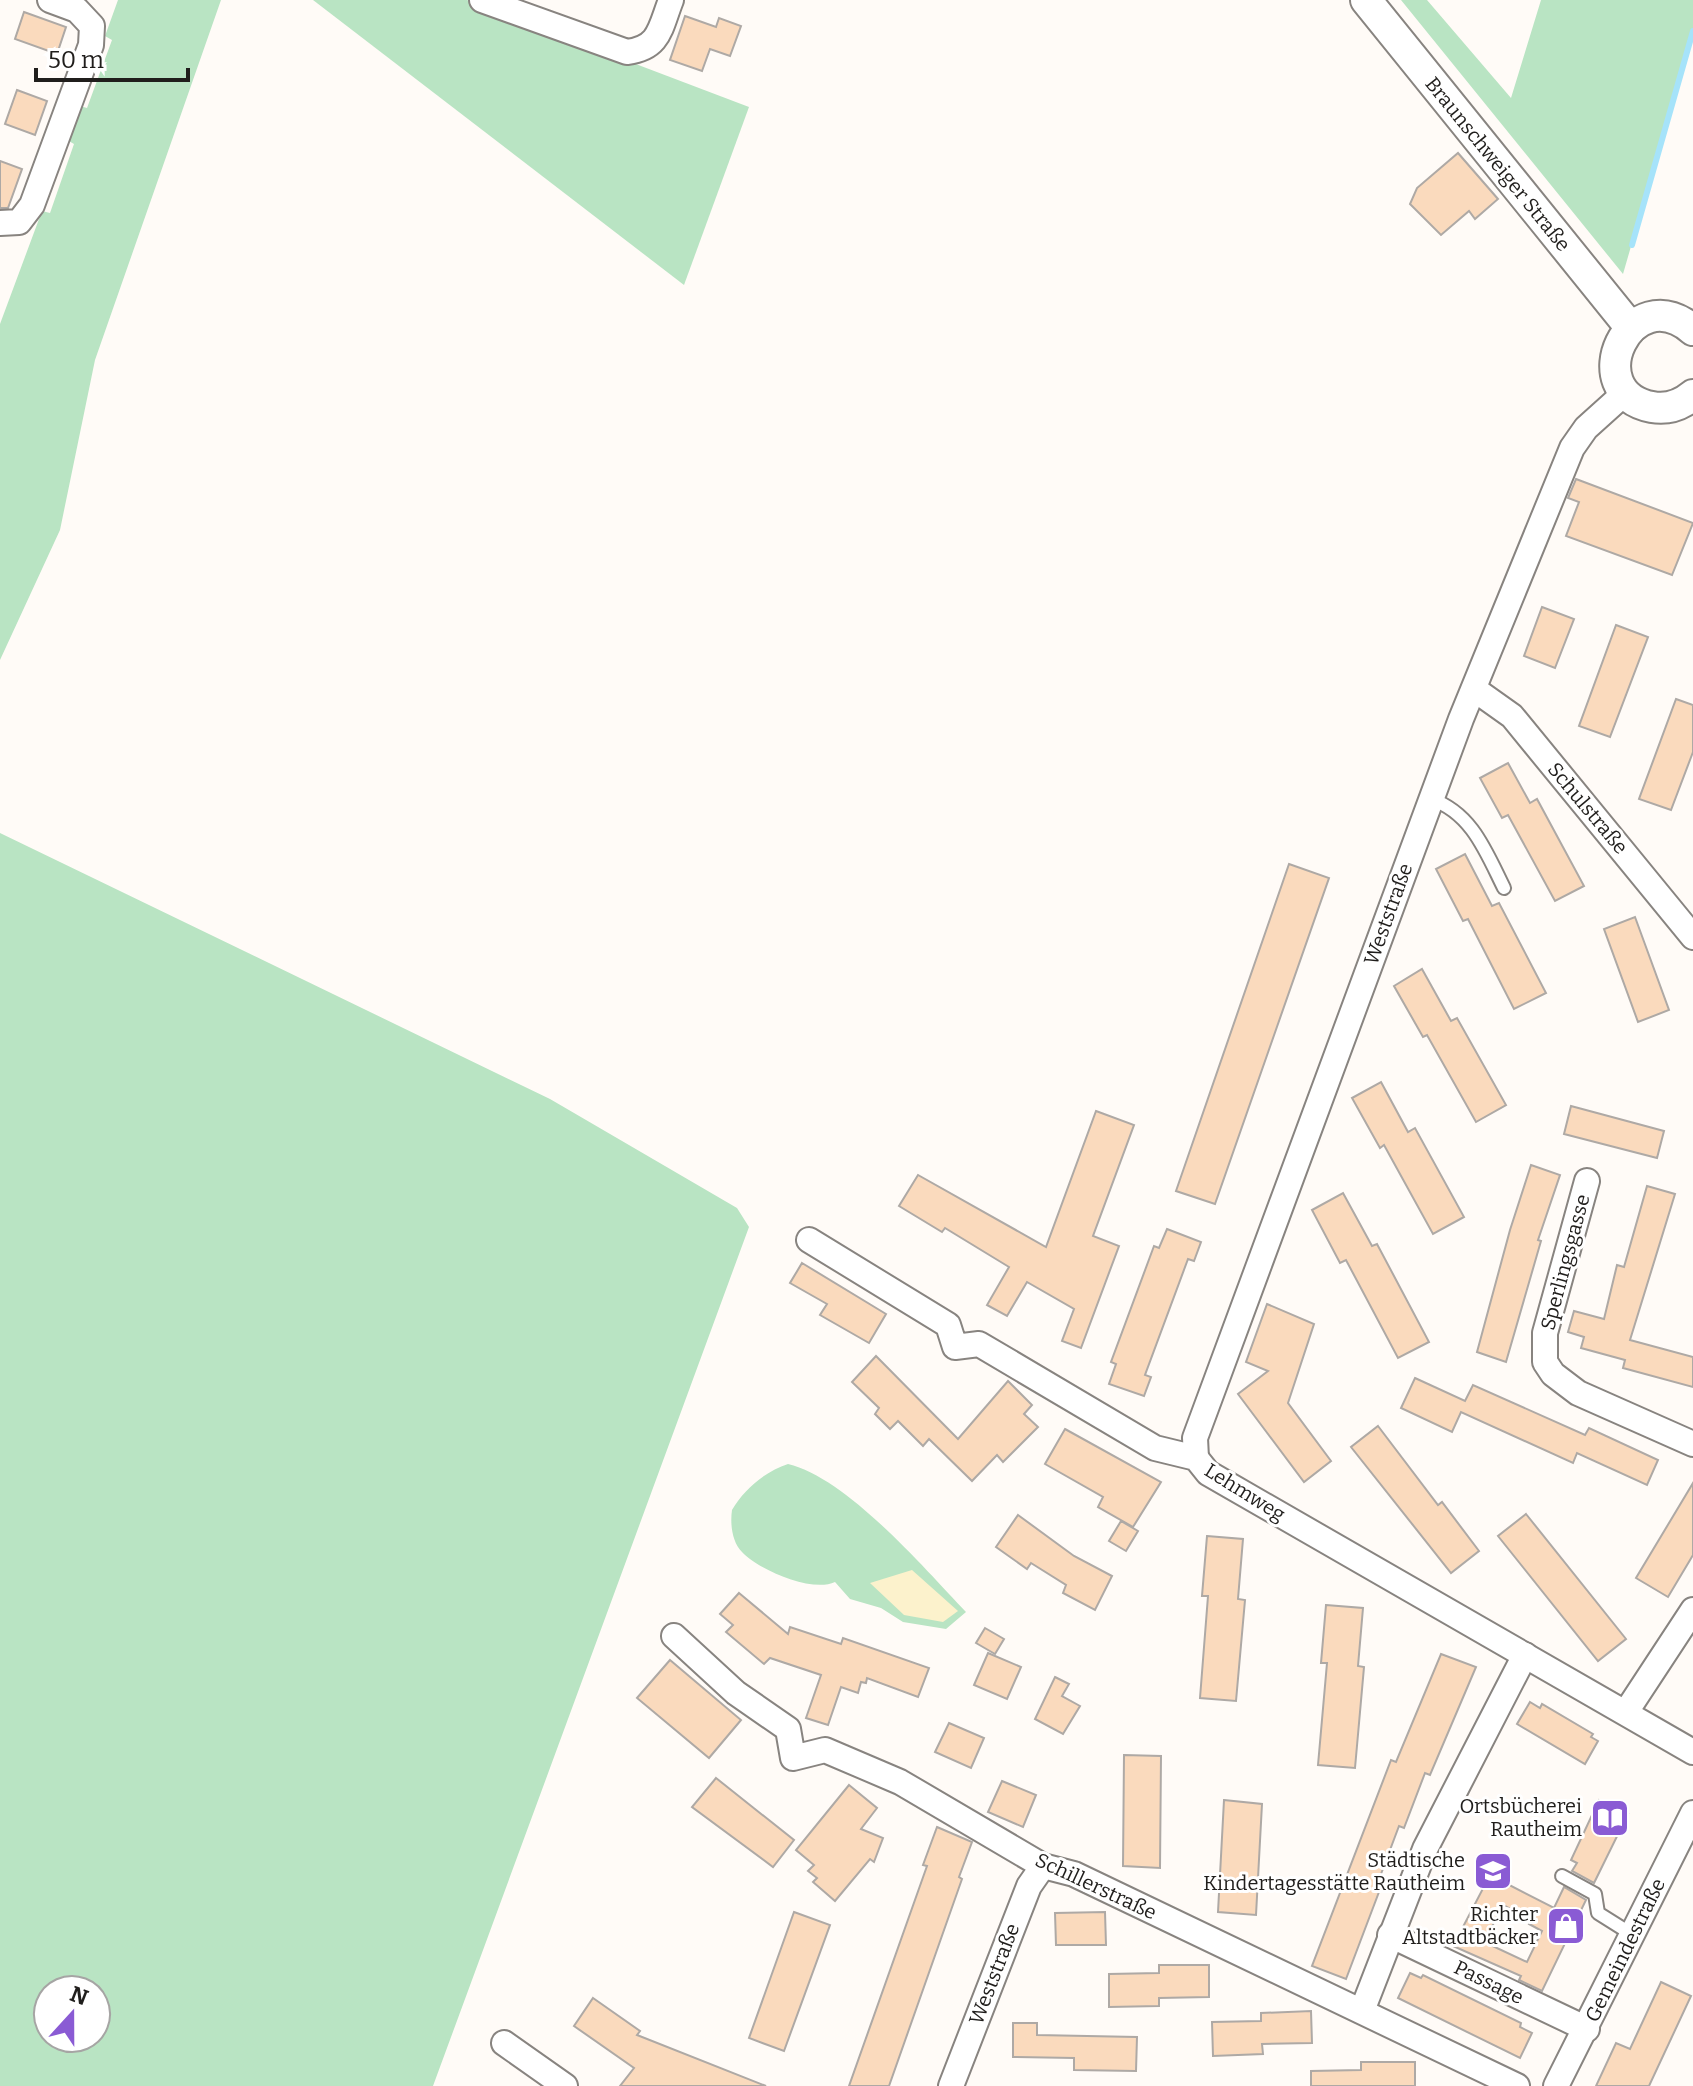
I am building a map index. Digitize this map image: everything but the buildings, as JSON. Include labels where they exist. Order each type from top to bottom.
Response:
[{"type":"street","points":[[0,223],[19,222],[32,205],[91,45],[92,26],[77,10],[50,0]]},
{"type":"street","points":[[482,0],[627,52],[645,50],[656,39],[671,0]]},
{"type":"street","name":"Braunschweiger Straße","points":[[1366,0],[1631,328]]},
{"type":"street","points":[[1691,400],[1673,407],[1656,408],[1639,403],[1626,392],[1617,376],[1615,359],[1620,342],[1631,328],[1646,319],[1665,317],[1693,330]]},
{"type":"street","name":"Weststraße","points":[[1196,1458],[1195,1438],[1474,689],[1572,448],[1586,428],[1626,392]]},
{"type":"street","name":"Schulstraße","points":[[1474,689],[1512,716],[1693,937]]},
{"type":"street","name":"Sperlingsgasse","points":[[1587,1181],[1545,1333],[1545,1362],[1553,1374],[1578,1393],[1693,1444]]},
{"type":"street","name":"Lehmweg","points":[[809,1240],[948,1325],[955,1347],[979,1344],[1155,1448],[1196,1458],[1208,1473],[1693,1752]]},
{"type":"street","points":[[1626,1712],[1693,1610]]},
{"type":"street","name":"Schillerstraße","points":[[674,1636],[736,1693],[788,1729],[793,1758],[825,1750],[900,1782],[1043,1866],[1074,1874],[1517,2086]]},
{"type":"street","points":[[1362,2011],[1425,1849],[1525,1655]]},
{"type":"street","name":"Gemeindestraße","points":[[1556,2086],[1693,1813]]},
{"type":"street","name":"Weststraße","points":[[951,2086],[1029,1886],[1043,1866]]},
{"type":"street","name":"Passage","points":[[1390,1935],[1587,2029]]},
{"type":"street","points":[[504,2043],[565,2086]]},
{"type":"street","points":[[1465,2086],[1466,2060]]},
{"type":"lane","points":[[1431,799],[1450,805],[1462,815],[1476,833],[1504,888]]},
{"type":"lane","points":[[1562,1876],[1595,1894],[1598,1913],[1633,1935]]},
{"type":"green space","points":[[118,0],[221,0],[95,360],[60,530],[0,660],[0,324],[42,211],[50,213],[74,144],[67,140],[80,106],[87,108],[112,40],[105,36]]},
{"type":"green space","points":[[313,0],[467,0],[749,107],[684,285]]},
{"type":"green space","points":[[1401,0],[1427,0],[1511,98],[1541,0],[1693,0],[1693,32],[1623,274]]},
{"type":"green space","points":[[0,833],[550,1099],[737,1208],[749,1227],[433,2086],[0,2086]]},
{"type":"green space","points":[[788,1464],[811,1473],[859,1505],[966,1612],[946,1629],[903,1622],[881,1608],[850,1599],[835,1582],[825,1585],[800,1582],[750,1559],[734,1538],[732,1510],[756,1482]]},
{"type":"sand","points":[[912,1570],[958,1611],[943,1622],[904,1615],[870,1583]]},
{"type":"waterway","points":[[1632,245],[1693,31]]},
{"type":"place","name":"Ortsbücherei Rautheim","points":[[1610,1818]]},
{"type":"place","name":"Städtische Kindertagesstätte Rautheim","points":[[1493,1871]]},
{"type":"place","name":"Richter Altstadtbäcker","points":[[1566,1926]]}]
